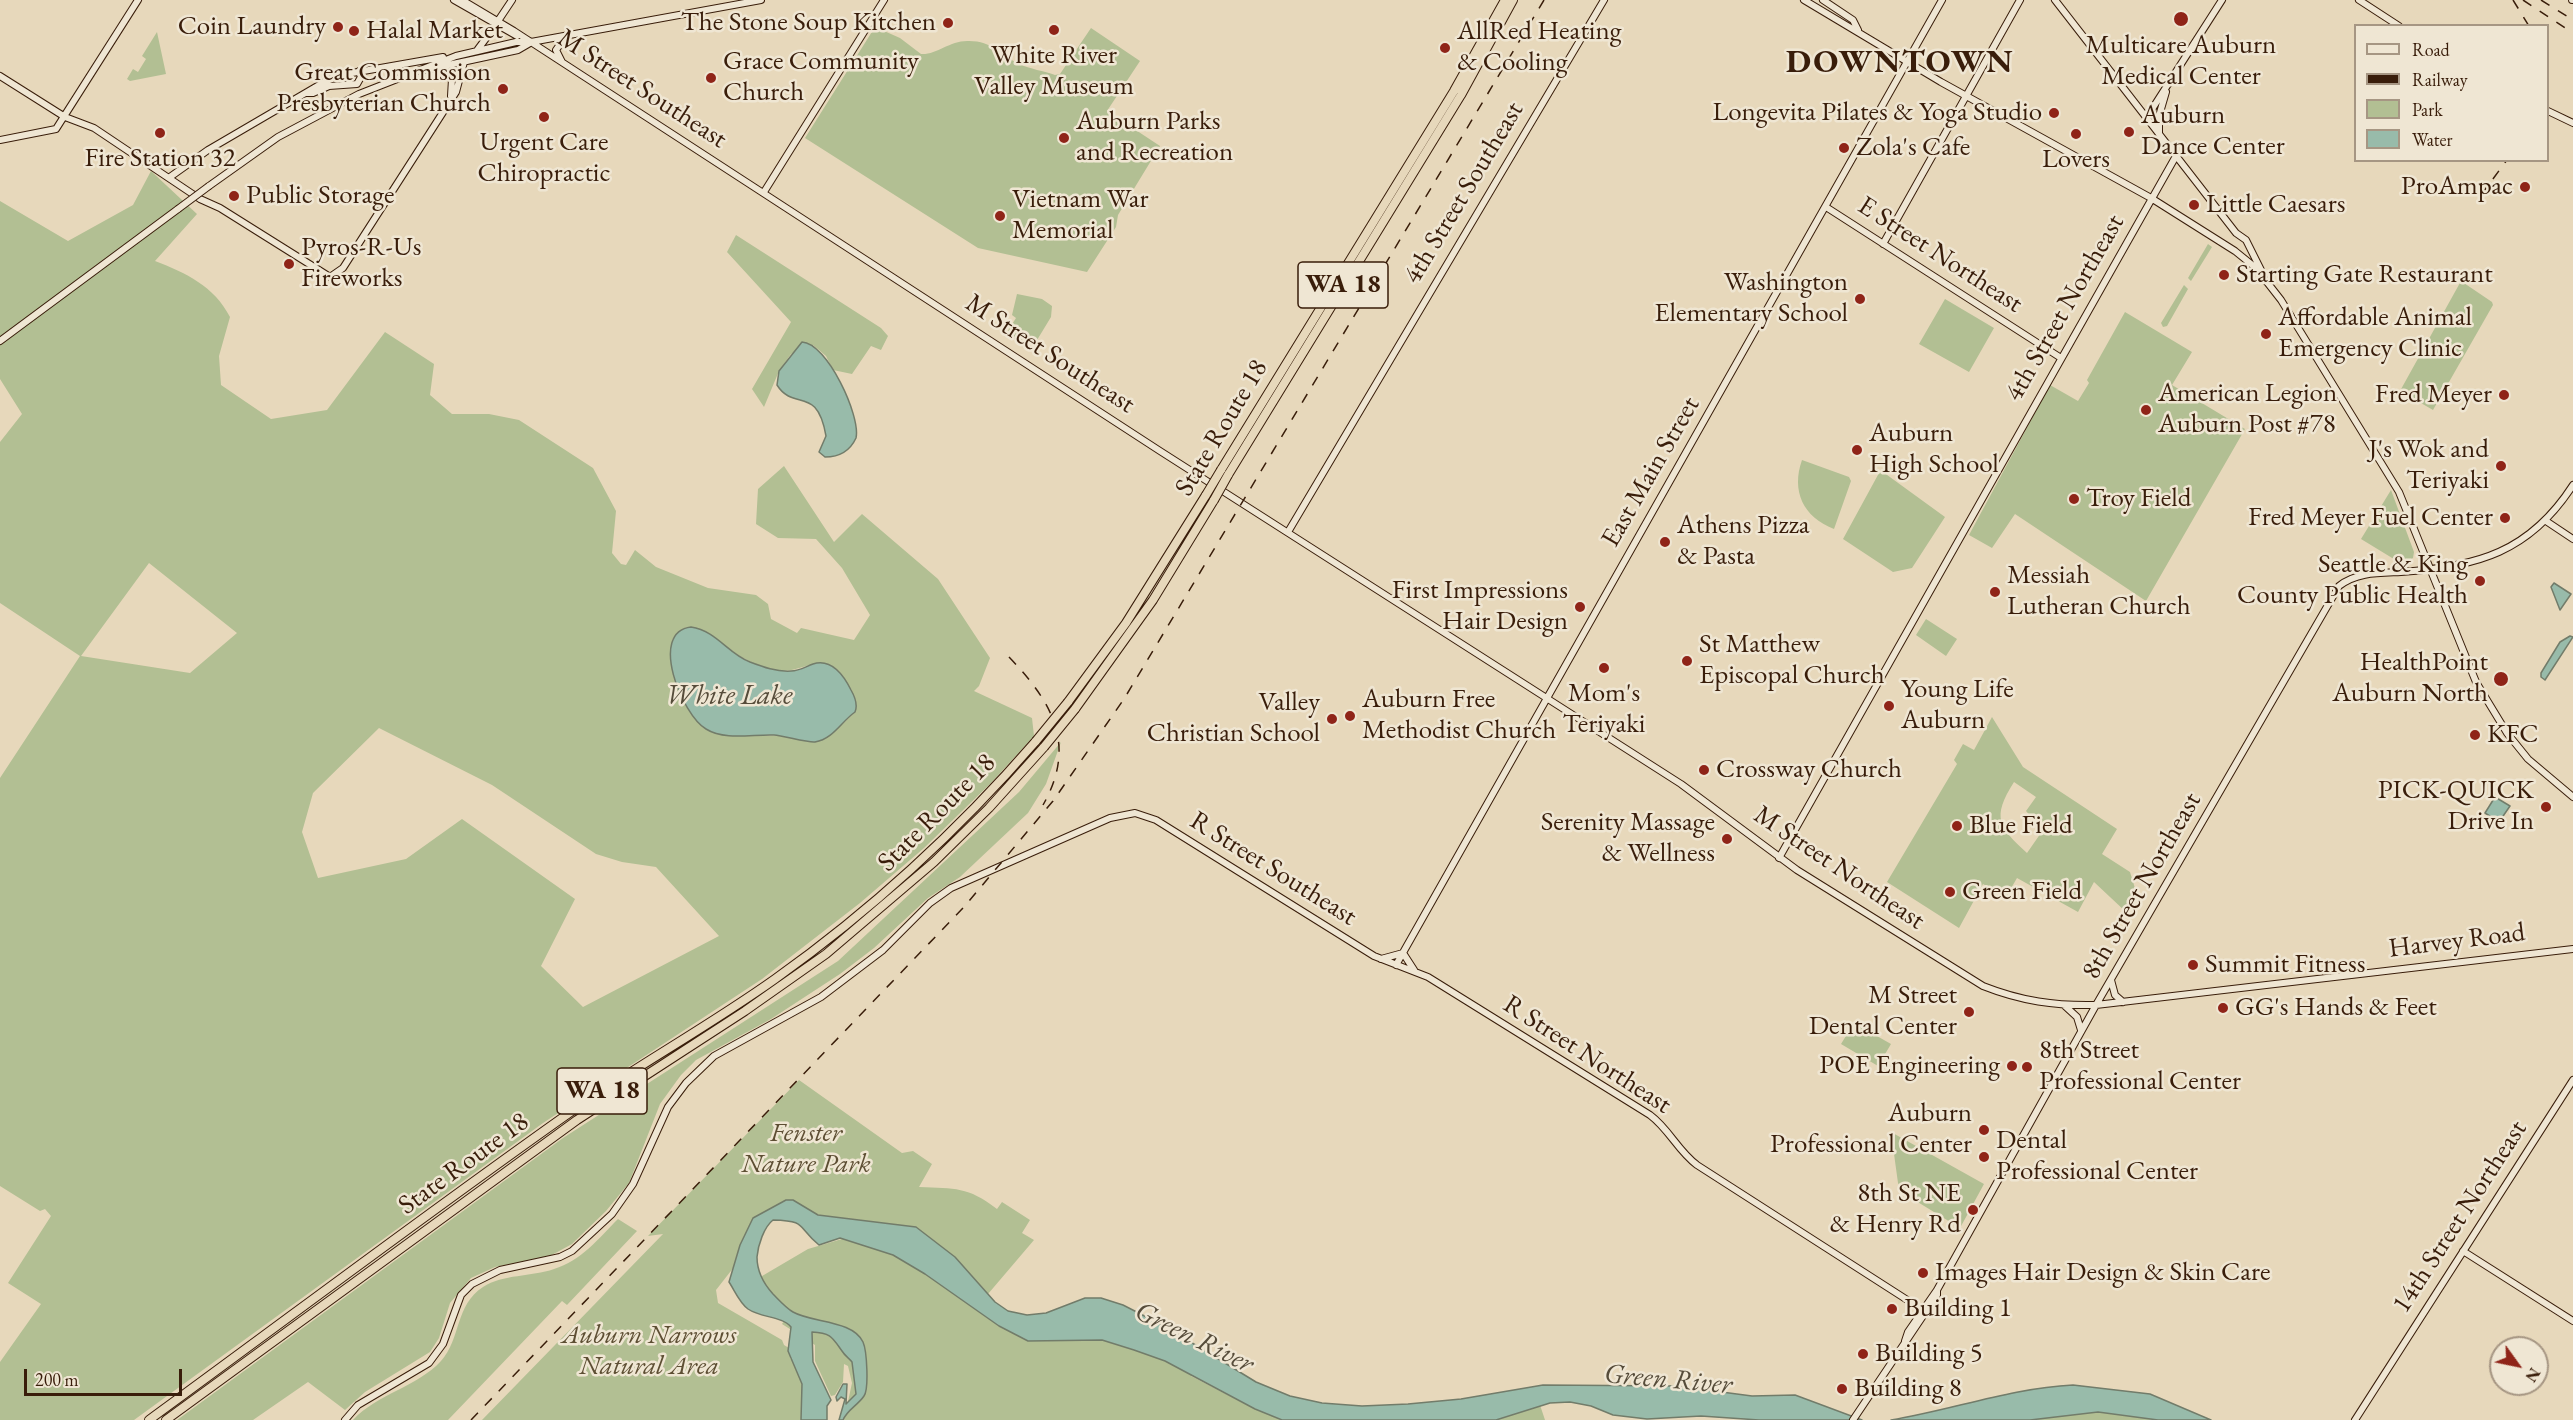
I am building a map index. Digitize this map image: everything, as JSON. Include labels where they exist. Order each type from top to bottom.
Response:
[{"type":"highway","points":[[1477,53],[1479,39],[1499,0]]},
{"type":"highway","name":"State Route 18","points":[[1474,65],[1477,53],[1505,0]]},
{"type":"highway","name":"State Route 18","points":[[166,1420],[577,1120],[774,992],[826,954],[934,862],[995,801],[1044,747],[1141,618],[1224,473],[1474,65],[1495,35],[1513,0]]},
{"type":"highway","points":[[1495,35],[1507,22],[1519,0]]},
{"type":"highway","name":"State Route 18","points":[[149,1420],[571,1112],[727,1012],[822,945],[928,855],[977,807],[1068,702],[1127,622],[1210,497]]},
{"type":"main road","points":[[0,140],[56,129],[138,0]]},
{"type":"main road","name":"M Street Southeast","points":[[454,0],[531,42],[1546,699]]},
{"type":"main road","name":"M Street Southeast","points":[[462,0],[497,23]]},
{"type":"main road","points":[[477,50],[512,0]]},
{"type":"main road","points":[[0,341],[255,152],[316,116],[367,91],[423,70],[435,62],[477,50],[761,0]]},
{"type":"main road","points":[[764,192],[884,0]]},
{"type":"main road","name":"4th Street Southeast","points":[[1288,532],[1604,0]]},
{"type":"main road","points":[[1804,0],[1968,96],[2151,198],[2235,251],[2265,278]]},
{"type":"main road","points":[[1822,0],[1853,20],[1858,30]]},
{"type":"main road","name":"East Main Street","points":[[1396,965],[1942,0]]},
{"type":"main road","points":[[1883,244],[2020,0]]},
{"type":"main road","points":[[2055,0],[2236,233],[2246,240],[2265,278],[2395,485],[2476,682],[2507,733],[2528,759],[2573,797]]},
{"type":"main road","points":[[2147,117],[2222,0]]},
{"type":"main road","points":[[2359,0],[2396,24]]},
{"type":"main road","points":[[562,63],[556,50],[566,36]]},
{"type":"main road","points":[[423,70],[438,69],[518,50],[531,42]]},
{"type":"main road","points":[[171,177],[208,150],[332,78],[433,57],[456,56]]},
{"type":"main road","points":[[0,76],[65,117],[94,128],[171,177],[200,199],[219,208],[321,274],[333,277],[343,268],[458,87],[460,68],[464,62]]},
{"type":"main road","points":[[438,69],[452,79],[451,97]]},
{"type":"main road","points":[[305,93],[313,93],[329,86],[357,84],[361,77],[359,71]]},
{"type":"main road","points":[[2160,134],[2159,116],[2169,83]]},
{"type":"main road","points":[[2549,112],[2573,123]]},
{"type":"main road","name":"4th Street Northeast","points":[[1779,858],[2176,156]]},
{"type":"main road","name":"E Street Northeast","points":[[1826,207],[2061,358]]},
{"type":"main road","name":"8th Street Northeast","points":[[1853,1420],[1924,1311],[1937,1295],[1937,1290],[2081,1031],[2339,586],[2358,575],[2430,570],[2489,558],[2519,542],[2546,521],[2573,485]]},
{"type":"main road","points":[[2546,521],[2573,539]]},
{"type":"main road","name":"M Street Northeast","points":[[1546,699],[1681,784],[1779,858],[1983,986],[2023,1000],[2064,1005],[2096,1005]]},
{"type":"main road","name":"R Street Southeast","points":[[345,1420],[358,1405],[429,1363],[438,1354],[461,1294],[472,1284],[500,1270],[560,1257],[572,1251],[603,1223],[633,1184],[668,1107],[686,1083],[714,1056],[828,992],[883,950],[930,903],[960,882],[1110,818],[1128,813],[1144,814],[1380,959],[1396,965]]},
{"type":"main road","name":"Harvey Road","points":[[2096,1005],[2573,949]]},
{"type":"main road","points":[[1380,959],[1403,953],[1414,970]]},
{"type":"main road","name":"R Street Northeast","points":[[1396,965],[1414,970],[1650,1115],[1662,1125],[1680,1150],[1697,1165],[1924,1311]]},
{"type":"main road","points":[[2111,981],[2115,995],[2124,1002]]},
{"type":"main road","points":[[2064,1005],[2077,1017],[2081,1031]]},
{"type":"main road","name":"14th Street Northeast","points":[[2355,1420],[2573,1080]]},
{"type":"main road","points":[[2463,1251],[2573,1322]]},
{"type":"green space","points":[[875,27],[900,38],[921,54],[927,54],[962,41],[984,43],[1019,64],[1055,75],[1060,74],[1091,28],[1140,61],[1107,111],[1160,146],[1118,215],[1116,227],[1087,272],[978,248],[805,138]]},
{"type":"green space","points":[[157,32],[166,74],[130,81],[127,79],[133,69],[138,72],[146,59],[142,56]]},
{"type":"green space","points":[[151,171],[197,214],[155,261],[178,270],[198,282],[223,306],[230,317],[219,356],[221,385],[271,419],[327,410],[385,332],[434,364],[430,395],[452,414],[489,414],[519,420],[593,468],[616,511],[612,553],[621,564],[626,565],[635,550],[656,567],[708,588],[756,595],[768,604],[771,619],[797,633],[801,628],[854,640],[870,615],[842,568],[816,539],[778,538],[756,524],[758,489],[784,466],[834,542],[862,514],[938,579],[990,658],[979,686],[974,691],[1032,718],[1034,736],[992,782],[924,848],[860,903],[762,979],[543,1123],[134,1420],[0,1420],[0,1362],[41,1304],[8,1283],[51,1216],[45,1209],[40,1211],[0,1186],[0,778],[80,656],[0,603],[0,442],[22,414],[0,379],[0,201],[68,241],[133,205]],"holes":[[[149,563],[237,633],[190,673],[81,656]],[[691,627],[704,631],[744,658],[770,669],[783,671],[813,664],[827,664],[834,667],[846,681],[855,712],[836,730],[809,742],[792,737],[726,735],[712,730],[699,721],[687,706],[676,682],[672,640],[684,628]],[[379,728],[492,785],[596,854],[622,862],[656,867],[719,936],[583,1007],[541,966],[575,899],[462,819],[406,859],[318,878],[302,832],[313,793]]]},
{"type":"green space","points":[[736,235],[881,328],[888,336],[881,350],[871,346],[852,374],[833,370],[826,356],[813,345],[791,354],[779,371],[764,407],[752,389],[791,322],[727,252]]},
{"type":"green space","points":[[2208,244],[2212,247],[2191,281],[2188,278]]},
{"type":"green space","points":[[2461,281],[2493,305],[2433,410],[2400,391]]},
{"type":"green space","points":[[2184,285],[2188,289],[2167,326],[2163,327],[2161,323]]},
{"type":"green space","points":[[1017,294],[1042,299],[1052,306],[1051,317],[1034,345],[1023,338],[1020,343],[1006,334],[1016,318],[1012,315]]},
{"type":"green space","points":[[1945,299],[1994,328],[1969,372],[1919,344]]},
{"type":"green space","points":[[2125,312],[2192,352],[2172,385],[2245,429],[2146,601],[2015,514],[1992,548],[1969,535],[2050,385],[2078,401],[2089,383],[2087,380]]},
{"type":"green space","points":[[1802,460],[1849,477],[1851,481],[1834,529],[1814,518],[1802,502],[1798,482]]},
{"type":"green space","points":[[1883,472],[1945,517],[1912,568],[1893,572],[1843,539],[1879,473]]},
{"type":"green space","points":[[2391,490],[2414,552],[2413,558],[2402,564],[2361,539]]},
{"type":"green space","points":[[1926,619],[1957,639],[1946,656],[1916,635]]},
{"type":"green space","points":[[1992,717],[2023,767],[2117,829],[2102,854],[2130,872],[2138,898],[2126,912],[2094,882],[2078,912],[2017,878],[2006,897],[1983,884],[1959,928],[1887,882],[1957,764],[1954,760],[1963,744],[1974,750]],"holes":[[[2014,782],[2036,797],[2026,811],[2043,830],[2027,853],[2005,829],[2001,821],[2002,805]]]},
{"type":"green space","points":[[1061,742],[1046,784],[1028,813],[960,877],[928,898],[874,948],[840,974],[771,1019],[696,1060],[681,1075],[660,1104],[629,1183],[606,1211],[572,1244],[550,1256],[495,1267],[471,1278],[450,1303],[439,1338],[430,1352],[365,1392],[345,1410],[308,1382],[253,1420],[177,1420],[563,1138],[838,961],[1019,792]]},
{"type":"green space","points":[[1854,1023],[1891,1044],[1878,1066],[1841,1044]]},
{"type":"green space","name":"Fenster Nature Park","points":[[799,1080],[902,1153],[913,1151],[932,1164],[919,1187],[969,1192],[997,1209],[1002,1202],[1030,1220],[1022,1233],[1034,1240],[988,1294],[955,1257],[916,1227],[818,1215],[793,1201],[740,1245],[734,1267],[716,1290],[718,1303],[782,1340],[784,1345],[794,1351],[790,1358],[800,1369],[808,1420],[482,1420],[663,1234],[648,1236]]},
{"type":"green space","points":[[1891,1132],[1984,1184],[1960,1228],[1903,1193],[1898,1183]]},
{"type":"green space","name":"Auburn Narrows Natural Area","points":[[618,1219],[637,1231],[567,1305],[562,1301],[448,1420],[353,1420],[374,1403],[421,1378],[441,1361],[452,1343],[467,1303],[483,1287],[499,1280],[545,1272],[564,1265],[589,1248]]},
{"type":"green space","points":[[859,1234],[968,1300],[1198,1366],[1191,1376],[1255,1409],[1283,1420],[844,1420],[852,1383],[848,1366],[844,1364],[843,1382],[835,1395],[831,1396],[815,1361],[815,1345],[782,1324],[788,1315],[757,1279],[808,1249]]},
{"type":"green space","points":[[1540,1405],[1545,1420],[1496,1420]]},
{"type":"green space","points":[[2098,1412],[2158,1420],[2030,1420]]},
{"type":"water","points":[[802,342],[822,354],[840,382],[853,414],[856,428],[854,443],[847,450],[835,456],[825,457],[819,452],[826,436],[817,410],[811,404],[784,393],[777,385],[779,371]]},
{"type":"water","points":[[2554,583],[2571,594],[2560,610],[2551,587]]},
{"type":"water","name":"White Lake","points":[[691,627],[715,637],[742,658],[770,669],[794,671],[820,663],[832,666],[845,679],[855,698],[855,712],[832,734],[815,742],[774,735],[730,736],[706,729],[687,708],[673,675],[672,643],[678,632]]},
{"type":"water","points":[[2570,636],[2573,637],[2545,680],[2541,677],[2541,673],[2560,642]]},
{"type":"water","points":[[2495,797],[2510,806],[2499,822],[2485,813]]},
{"type":"water","name":"Green River","points":[[786,1200],[793,1200],[818,1215],[916,1227],[955,1257],[995,1302],[1008,1311],[1027,1315],[1046,1313],[1085,1298],[1101,1298],[1123,1305],[1166,1327],[1256,1382],[1290,1396],[1322,1403],[1362,1406],[1408,1404],[1461,1399],[1543,1385],[1676,1386],[1752,1396],[1795,1395],[1862,1420],[1759,1420],[1701,1416],[1647,1419],[1613,1415],[1591,1406],[1570,1402],[1550,1403],[1496,1420],[1282,1420],[1255,1409],[1165,1361],[1102,1340],[1028,1341],[999,1326],[925,1274],[893,1255],[840,1238],[819,1245],[797,1223],[773,1220],[762,1237],[757,1257],[759,1272],[766,1286],[793,1312],[851,1330],[863,1342],[866,1353],[866,1392],[843,1420],[839,1420],[845,1399],[841,1397],[837,1401],[836,1397],[843,1384],[847,1384],[846,1404],[856,1394],[852,1362],[830,1337],[823,1333],[812,1332],[813,1362],[831,1400],[827,1406],[827,1420],[801,1420],[802,1384],[788,1351],[791,1327],[787,1323],[748,1309],[729,1282],[740,1245],[753,1218]]},
{"type":"water","points":[[2073,1385],[2150,1394],[2211,1420],[2158,1420],[2098,1412],[2030,1420],[1891,1420],[2027,1390]]},
{"type":"railway","points":[[471,1420],[964,907],[1053,801],[1124,699],[1544,0]]},
{"type":"railway","points":[[2513,0],[2528,24]]},
{"type":"railway","points":[[2523,0],[2573,33]]},
{"type":"railway","points":[[2541,0],[2573,20]]},
{"type":"railway","points":[[2481,195],[2506,162]]},
{"type":"railway","points":[[1009,657],[1038,691],[1055,726],[1059,744],[1058,763],[1053,783],[1043,805]]},
{"type":"place","name":"Multicare Auburn Medical Center","points":[[2181,19]]},
{"type":"place","name":"The Stone Soup Kitchen","points":[[948,23]]},
{"type":"place","name":"Coin Laundry","points":[[338,27]]},
{"type":"place","name":"White River Valley Museum","points":[[1054,30]]},
{"type":"place","name":"Halal Market","points":[[354,31]]},
{"type":"place","name":"AllRed Heating & Cooling","points":[[1445,48]]},
{"type":"place","name":"Grace Community Church","points":[[711,78]]},
{"type":"place","name":"Great Commission Presbyterian Church","points":[[503,89]]},
{"type":"place","name":"Longevita Pilates & Yoga Studio","points":[[2054,113]]},
{"type":"place","name":"Urgent Care Chiropractic","points":[[544,117]]},
{"type":"place","name":"Auburn Dance Center","points":[[2129,132]]},
{"type":"place","name":"Fire Station 32","points":[[160,133]]},
{"type":"place","name":"Lovers","points":[[2076,134]]},
{"type":"place","name":"Auburn Parks and Recreation","points":[[1064,138]]},
{"type":"place","name":"Zola's Cafe","points":[[1844,148]]},
{"type":"place","name":"ProAmpac","points":[[2525,187]]},
{"type":"place","name":"Public Storage","points":[[234,196]]},
{"type":"place","name":"Little Caesars","points":[[2194,205]]},
{"type":"place","name":"Vietnam War Memorial","points":[[1000,216]]},
{"type":"place","name":"Pyros-R-Us Fireworks","points":[[289,264]]},
{"type":"place","name":"Starting Gate Restaurant","points":[[2224,275]]},
{"type":"place","name":"Washington Elementary School","points":[[1860,299]]},
{"type":"place","name":"Affordable Animal Emergency Clinic","points":[[2266,334]]},
{"type":"place","name":"Fred Meyer","points":[[2504,395]]},
{"type":"place","name":"American Legion Auburn Post #78","points":[[2146,410]]},
{"type":"place","name":"Auburn High School","points":[[1857,450]]},
{"type":"place","name":"J's Wok and Teriyaki","points":[[2501,466]]},
{"type":"place","name":"Troy Field","points":[[2074,499]]},
{"type":"place","name":"Fred Meyer Fuel Center","points":[[2505,518]]},
{"type":"place","name":"Athens Pizza & Pasta","points":[[1665,542]]},
{"type":"place","name":"Seattle & King County Public Health","points":[[2480,581]]},
{"type":"place","name":"Messiah Lutheran Church","points":[[1995,592]]},
{"type":"place","name":"First Impressions Hair Design","points":[[1580,607]]},
{"type":"place","name":"St Matthew Episcopal Church","points":[[1687,661]]},
{"type":"place","name":"Mom's Teriyaki","points":[[1604,668]]},
{"type":"place","name":"HealthPoint Auburn North","points":[[2501,679]]},
{"type":"place","name":"Young Life Auburn","points":[[1889,706]]},
{"type":"place","name":"Auburn Free Methodist Church","points":[[1350,716]]},
{"type":"place","name":"Valley Christian School","points":[[1332,719]]},
{"type":"place","name":"KFC","points":[[2475,735]]},
{"type":"place","name":"Crossway Church","points":[[1704,770]]},
{"type":"place","name":"PICK-QUICK Drive In","points":[[2546,807]]},
{"type":"place","name":"Blue Field","points":[[1957,826]]},
{"type":"place","name":"Serenity Massage & Wellness","points":[[1727,839]]},
{"type":"place","name":"Green Field","points":[[1950,892]]},
{"type":"place","name":"Summit Fitness","points":[[2193,965]]},
{"type":"place","name":"GG's Hands & Feet","points":[[2223,1008]]},
{"type":"place","name":"M Street Dental Center","points":[[1969,1012]]},
{"type":"place","name":"POE Engineering","points":[[2012,1066]]},
{"type":"place","name":"8th Street Professional Center","points":[[2027,1067]]},
{"type":"place","name":"Auburn Professional Center","points":[[1984,1130]]},
{"type":"place","name":"Dental Professional Center","points":[[1984,1157]]},
{"type":"place","name":"8th St NE & Henry Rd","points":[[1973,1210]]},
{"type":"place","name":"Images Hair Design & Skin Care","points":[[1923,1273]]},
{"type":"place","name":"Building 1","points":[[1892,1309]]},
{"type":"place","name":"Building 5","points":[[1863,1354]]},
{"type":"place","name":"Building 8","points":[[1842,1389]]},
{"type":"district","name":"DOWNTOWN","points":[[1900,63]]}]
